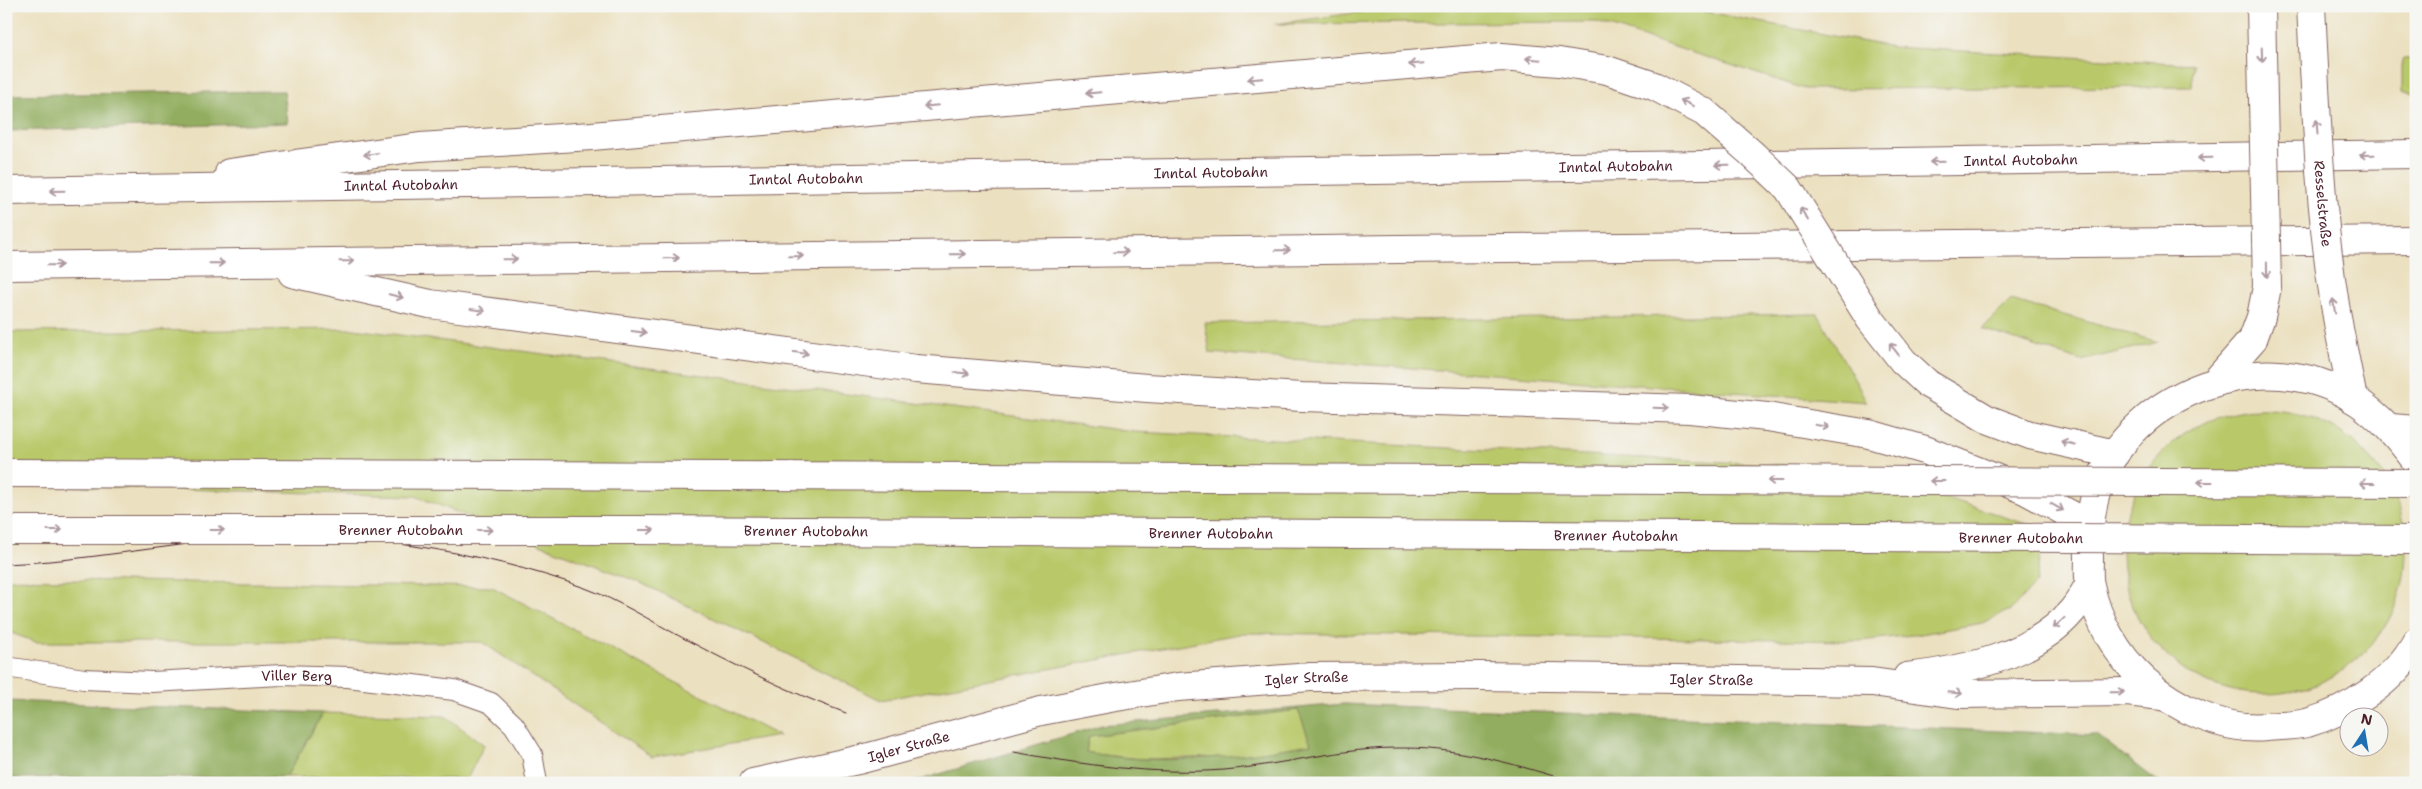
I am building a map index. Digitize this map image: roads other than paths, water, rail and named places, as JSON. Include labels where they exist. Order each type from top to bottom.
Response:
[{"type":"main road","points":[[2217,380],[2253,338],[2261,317],[2267,287],[2261,6]]},
{"type":"main road","name":"Resselstraße","points":[[2311,6],[2317,130],[2330,278],[2353,399]]},
{"type":"main road","points":[[106,190],[420,147],[592,136],[1502,57],[1558,62],[1607,70],[1654,86],[1704,112],[1751,152],[1788,188],[1870,319],[1903,361],[1928,384],[1987,419],[2030,435],[2115,454]]},
{"type":"main road","name":"Inntal Autobahn","points":[[6,191],[2416,154]]},
{"type":"main road","points":[[6,266],[1398,249],[2416,240]]},
{"type":"main road","points":[[246,262],[430,304],[916,369],[1147,388],[1302,397],[1690,409],[1767,418],[1869,434],[1925,450],[2025,490],[2088,524]]},
{"type":"main road","points":[[2416,461],[2403,429],[2353,399],[2310,380],[2264,374],[2217,380],[2178,397],[2143,421],[2115,454],[2098,488],[2088,524],[2089,585],[2104,627],[2128,665],[2162,696],[2206,718],[2256,728],[2306,723],[2353,704],[2404,673],[2416,642]]},
{"type":"main road","points":[[6,473],[2416,483]]},
{"type":"main road","name":"Brenner Autobahn","points":[[6,530],[633,530],[2416,540]]},
{"type":"main road","name":"Igler Straße","points":[[1872,682],[1951,672],[2012,652],[2052,630],[2073,611],[2089,585]]},
{"type":"main road","name":"Igler Straße","points":[[753,783],[862,759],[1041,711],[1178,688],[1321,677],[1480,676],[1872,682],[1958,694],[2127,692],[2162,696]]},
{"type":"lane","name":"Viller Berg","points":[[6,667],[84,678],[152,682],[282,675],[348,676],[454,690],[491,703],[514,725],[532,754],[537,783]]},
{"type":"tram line","points":[[6,564],[64,560],[238,539],[280,537],[368,541],[458,553],[502,563],[585,588],[622,605],[743,668],[846,713]]},
{"type":"tram line","points":[[1014,752],[1119,768],[1197,771],[1246,768],[1359,750],[1381,748],[1426,749],[1492,759],[1577,783]]}]
